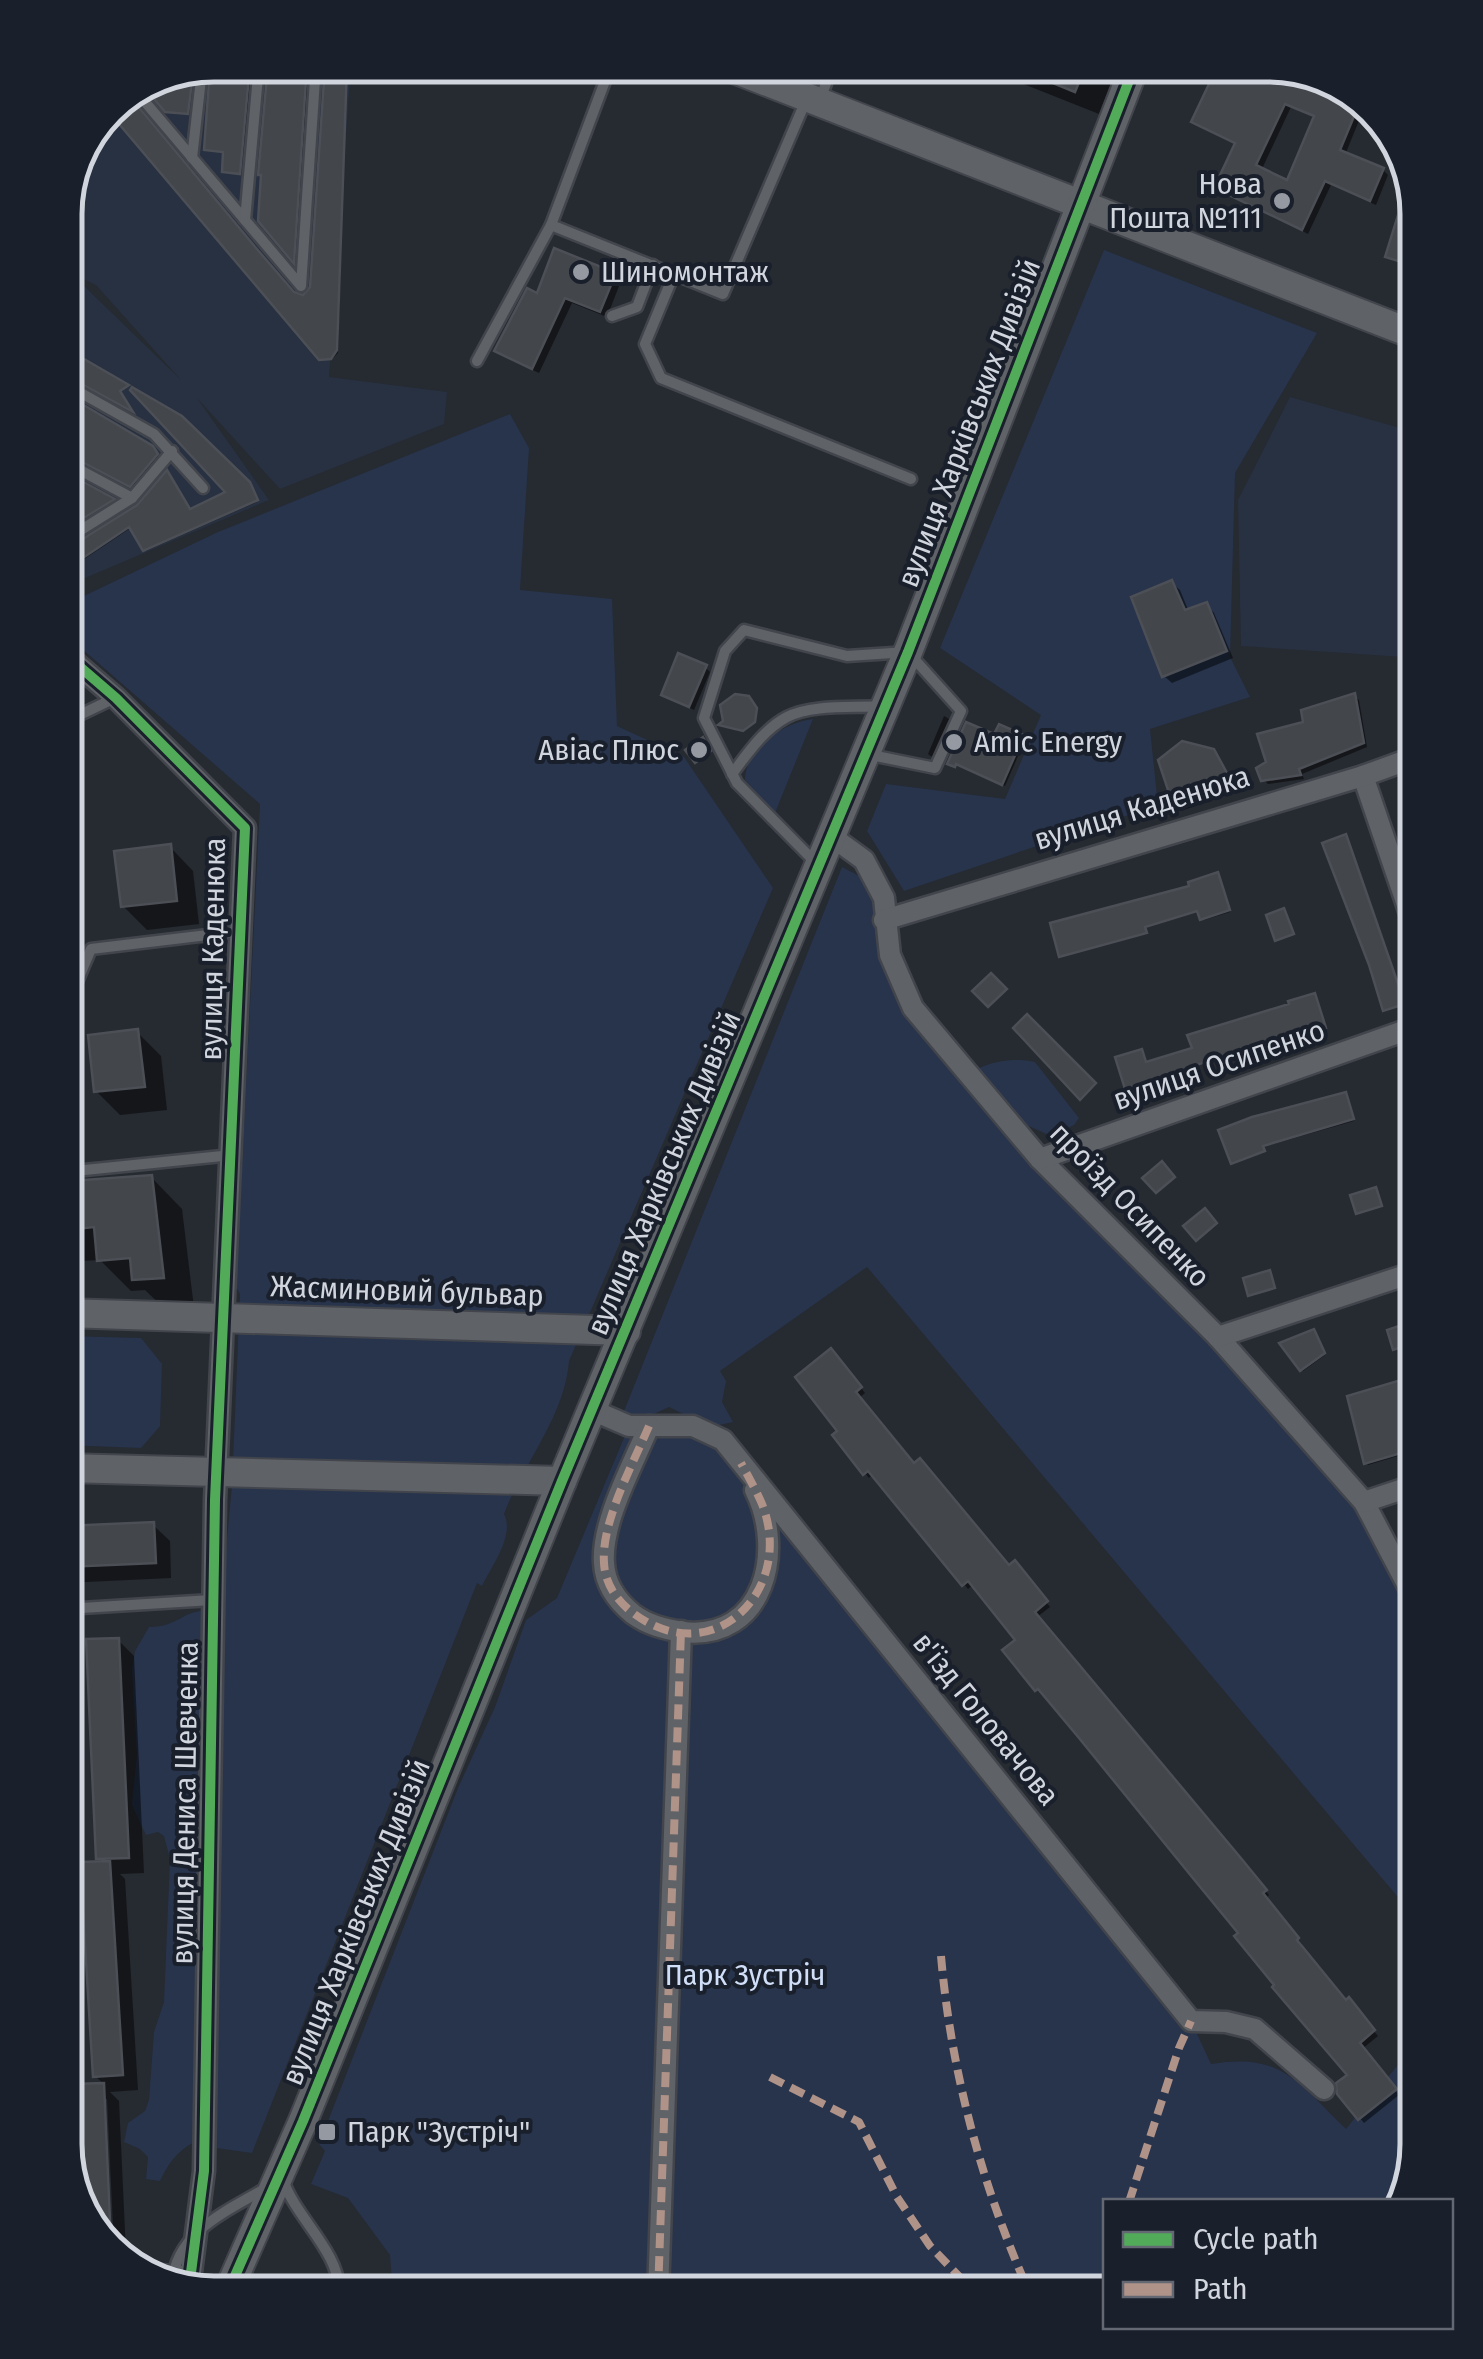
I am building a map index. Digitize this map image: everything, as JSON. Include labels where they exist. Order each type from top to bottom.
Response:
[{"type":"street","points":[[768,83],[1400,329]]},
{"type":"street","name":"вулиця Харківських Дивізій","points":[[234,2276],[278,2178],[562,1481],[908,652],[1127,83]]},
{"type":"street","name":"вулиця Каденюка","points":[[83,669],[245,828],[224,1318]]},
{"type":"street","name":"вулиця Каденюка","points":[[884,920],[1400,763]]},
{"type":"street","points":[[1363,776],[1400,884]]},
{"type":"street","name":"проїзд Осипенко","points":[[831,836],[864,860],[884,898],[890,955],[913,1008],[1040,1159],[1218,1337],[1364,1502],[1400,1570]]},
{"type":"street","name":"вулиця Осипенко","points":[[1040,1159],[1400,1032]]},
{"type":"street","points":[[1218,1337],[1400,1276]]},
{"type":"street","name":"Жасминовий бульвар","points":[[82,1314],[626,1331]]},
{"type":"street","name":"вулиця Дениса Шевченка","points":[[184,2273],[198,2231],[205,2152],[214,1600],[224,1318]]},
{"type":"street","name":"в'їзд Головачова","points":[[592,1410],[629,1426],[693,1426],[723,1440],[1191,2021],[1226,2022],[1255,2029],[1324,2090]]},
{"type":"street","points":[[649,1426],[606,1534],[605,1574],[614,1594],[645,1622],[681,1632],[711,1630],[739,1616],[767,1576],[770,1538],[763,1506],[741,1463]]},
{"type":"street","points":[[82,1468],[562,1481]]},
{"type":"street","points":[[1364,1502],[1400,1490]]},
{"type":"street","points":[[659,2276],[681,1632]]},
{"type":"lane","points":[[245,220],[257,82]]},
{"type":"lane","points":[[146,103],[301,286],[315,82]]},
{"type":"lane","points":[[476,361],[551,224],[605,82]]},
{"type":"lane","points":[[551,224],[723,294],[822,83]]},
{"type":"lane","points":[[192,158],[200,84]]},
{"type":"lane","points":[[612,316],[636,307],[652,265]]},
{"type":"lane","points":[[674,274],[645,344],[661,378],[912,479]]},
{"type":"lane","points":[[83,394],[154,434],[203,488]]},
{"type":"lane","points":[[83,528],[132,498],[172,451]]},
{"type":"lane","points":[[83,472],[132,498]]},
{"type":"lane","points":[[819,865],[775,824],[732,774],[704,718],[725,651],[744,630],[847,656],[908,652],[961,711],[935,768],[865,754]]},
{"type":"lane","points":[[83,714],[116,698]]},
{"type":"lane","points":[[732,774],[758,740],[787,717],[886,706]]},
{"type":"lane","points":[[83,969],[91,949],[242,931]]},
{"type":"lane","points":[[83,1170],[233,1155]]},
{"type":"lane","points":[[82,1608],[214,1600]]},
{"type":"lane","points":[[198,2231],[278,2178],[329,2256],[335,2276]]},
{"type":"shaded area","points":[[350,82],[329,377],[447,392],[444,424],[280,489],[197,398],[269,500],[83,579],[83,285],[181,380],[96,285],[83,279],[87,180],[96,156],[127,115],[164,93],[189,85]]},
{"type":"shaded area","points":[[1290,397],[1400,428],[1400,657],[1241,646],[1238,500]]},
{"type":"green space","points":[[1104,250],[1317,333],[1235,473],[1230,657],[1250,697],[1150,729],[1158,805],[904,891],[867,831],[886,784],[1005,799],[1041,715],[940,648]]},
{"type":"green space","points":[[510,414],[529,448],[520,590],[612,599],[617,726],[684,757],[773,888],[569,1361],[552,1420],[504,1514],[507,1531],[501,1550],[482,1586],[477,1583],[252,2153],[209,2147],[209,2137],[179,2153],[160,2181],[146,2179],[148,2157],[124,2142],[128,2123],[145,2111],[149,2100],[154,2032],[164,2002],[170,1859],[164,1836],[158,1832],[146,1835],[132,1805],[137,1754],[132,1670],[135,1651],[149,1627],[218,1607],[222,1593],[232,1485],[240,1294],[236,1287],[260,804],[83,649],[83,597],[218,532]]},
{"type":"green space","points":[[813,719],[775,813],[745,780],[747,768],[768,739],[790,725]]},
{"type":"green space","points":[[842,867],[869,881],[880,944],[966,1075],[999,1062],[1035,1062],[1079,1118],[1074,1125],[1051,1136],[1022,1123],[1062,1185],[1351,1500],[1400,1591],[1400,1900],[867,1267],[720,1371],[726,1381],[722,1402],[733,1422],[710,1427],[669,1407],[641,1420],[622,1416]]},
{"type":"green space","points":[[82,1336],[141,1338],[162,1364],[160,1426],[141,1448],[82,1446]]},
{"type":"green space","name":"Парк Зустріч","points":[[629,1426],[723,1440],[1191,2021],[1211,2064],[1236,2062],[1273,2067],[1302,2085],[1346,2129],[1400,2062],[1399,2162],[1388,2199],[1103,2199],[1101,2276],[392,2276],[390,2255],[348,2198],[311,2184],[325,2151],[319,2144],[458,1788],[495,1707],[526,1620],[557,1598]]},
{"type":"building","points":[[248,82],[240,174],[222,172],[223,152],[204,150],[209,83]]},
{"type":"building","points":[[266,82],[306,82],[294,264],[258,221]]},
{"type":"building","points":[[324,82],[346,82],[337,350],[331,359],[319,360],[119,124],[127,115],[138,107],[294,292],[303,295],[310,287]]},
{"type":"building","points":[[1052,83],[1079,83],[1075,92]]},
{"type":"building","points":[[1210,83],[1294,85],[1327,96],[1355,114],[1340,150],[1384,168],[1370,201],[1325,181],[1302,230],[1214,188],[1235,143],[1191,122]],"holes":[[[1285,104],[1314,116],[1287,180],[1256,165]]]},
{"type":"building","points":[[192,85],[188,114],[165,112],[154,98]]},
{"type":"building","points":[[1400,210],[1400,262],[1385,257]]},
{"type":"building","points":[[554,248],[616,273],[600,312],[565,298],[532,369],[494,351],[527,288],[537,293]]},
{"type":"building","points":[[83,358],[129,385],[120,391],[133,412],[83,385]]},
{"type":"building","points":[[132,387],[182,416],[250,482],[258,500],[143,551],[129,527],[83,558],[83,539],[137,505],[167,470],[190,509],[225,492],[130,390]]},
{"type":"building","points":[[83,405],[153,446],[158,454],[130,487],[83,462]]},
{"type":"building","points":[[83,482],[115,499],[83,519]]},
{"type":"building","points":[[1172,580],[1185,610],[1207,602],[1227,651],[1162,677],[1131,597]]},
{"type":"building","points":[[678,653],[707,665],[689,707],[661,695]]},
{"type":"building","points":[[1355,693],[1364,743],[1299,769],[1301,775],[1261,781],[1256,768],[1266,762],[1257,734],[1303,722],[1301,710]]},
{"type":"building","points":[[735,694],[749,696],[757,708],[755,722],[743,731],[718,725],[723,721],[720,705]]},
{"type":"building","points":[[966,722],[994,734],[999,724],[1024,735],[1002,785],[956,764],[947,764]]},
{"type":"building","name":"Авіас Плюс","points":[[703,737],[711,751],[695,763],[685,750]]},
{"type":"building","points":[[1182,741],[1214,749],[1234,786],[1174,808],[1158,760]]},
{"type":"building","points":[[1346,834],[1400,990],[1400,1006],[1383,1011],[1322,843]]},
{"type":"building","points":[[171,844],[177,901],[121,907],[114,851]]},
{"type":"building","points":[[1218,872],[1230,910],[1200,920],[1197,911],[1145,927],[1147,933],[1059,957],[1050,923],[1189,886],[1188,882]]},
{"type":"building","points":[[1284,908],[1294,934],[1275,941],[1266,915]]},
{"type":"building","points":[[991,973],[1007,989],[988,1007],[972,991]]},
{"type":"building","points":[[1315,993],[1326,1028],[1251,1052],[1249,1048],[1125,1089],[1115,1057],[1142,1049],[1146,1062],[1192,1048],[1187,1035]]},
{"type":"building","points":[[1027,1014],[1096,1083],[1080,1100],[1013,1028]]},
{"type":"building","points":[[138,1029],[145,1087],[94,1092],[88,1035]]},
{"type":"building","points":[[1346,1092],[1354,1119],[1263,1146],[1265,1151],[1231,1164],[1218,1130]]},
{"type":"building","points":[[1162,1161],[1175,1177],[1156,1193],[1142,1178]]},
{"type":"building","points":[[152,1175],[164,1278],[132,1280],[130,1258],[97,1261],[94,1227],[82,1228],[82,1180]]},
{"type":"building","points":[[1376,1187],[1382,1206],[1356,1214],[1350,1195]]},
{"type":"building","points":[[1205,1208],[1217,1223],[1196,1241],[1183,1226]]},
{"type":"building","points":[[1270,1270],[1275,1288],[1248,1296],[1243,1278]]},
{"type":"building","points":[[1400,1326],[1400,1348],[1393,1350],[1387,1330]]},
{"type":"building","points":[[1314,1329],[1325,1353],[1300,1371],[1279,1343]]},
{"type":"building","points":[[831,1348],[862,1387],[856,1392],[914,1463],[920,1458],[1009,1565],[1015,1560],[1048,1601],[1035,1612],[1267,1890],[1263,1893],[1297,1940],[1375,2030],[1360,2043],[1397,2089],[1358,2120],[1337,2094],[1336,2083],[1347,2075],[1272,1987],[1234,1936],[1238,1933],[1002,1650],[1015,1640],[968,1581],[962,1586],[868,1471],[863,1475],[832,1435],[837,1431],[795,1377]]},
{"type":"building","points":[[1400,1380],[1400,1453],[1364,1464],[1347,1396]]},
{"type":"building","points":[[154,1522],[156,1563],[82,1566],[82,1525]]},
{"type":"building","points":[[119,1638],[129,1858],[96,1859],[86,1639]]},
{"type":"building","points":[[110,1861],[123,2075],[93,2077],[82,1862]]},
{"type":"building","points":[[104,2083],[110,2225],[96,2203],[85,2170],[82,2084]]},
{"type":"marked path","points":[[649,1426],[613,1512],[604,1563],[609,1585],[622,1603],[663,1629],[692,1633],[718,1628],[740,1613],[757,1592],[767,1566],[770,1536],[762,1504],[741,1463]]},
{"type":"marked path","points":[[659,2276],[681,1631]]},
{"type":"marked path","points":[[941,1956],[952,2043],[971,2128],[1022,2276]]},
{"type":"marked path","points":[[1130,2199],[1191,2021]]},
{"type":"marked path","points":[[770,2077],[859,2122],[897,2197],[930,2246],[959,2276]]},
{"type":"cycle path","points":[[235,2276],[303,2121],[562,1481],[908,652],[1128,83]]},
{"type":"cycle path","points":[[83,669],[245,828],[215,1500],[204,2171],[191,2274]]},
{"type":"place","name":"Нова Пошта №111","points":[[1282,201]]},
{"type":"place","name":"Шиномонтаж","points":[[581,272]]},
{"type":"place","name":"Amic Energy","points":[[954,742]]},
{"type":"place","name":"Авіас Плюс","points":[[699,750]]},
{"type":"place","name":"Парк \"Зустріч\"","points":[[327,2132]]}]
